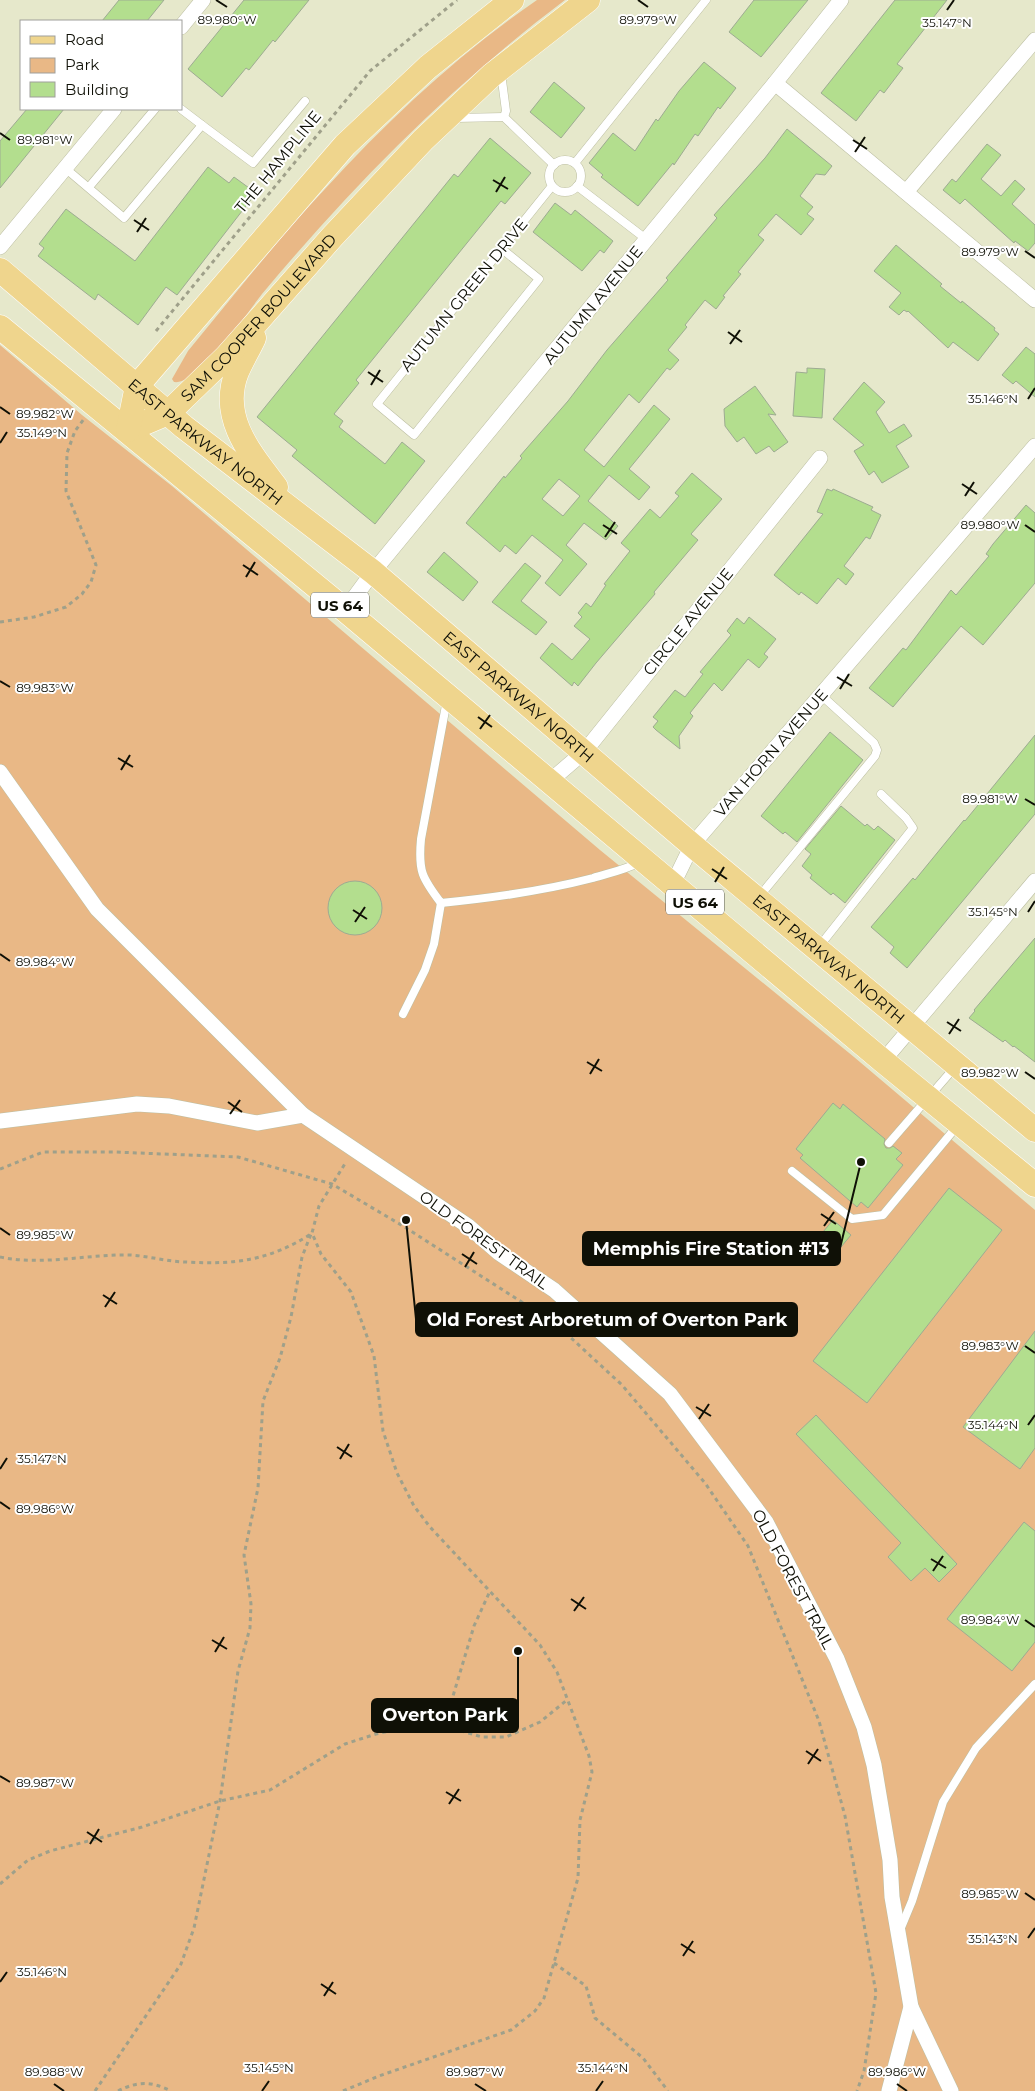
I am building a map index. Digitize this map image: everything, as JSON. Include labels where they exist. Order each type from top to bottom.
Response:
[{"type":"main road","points":[[128,430],[137,386],[345,146],[428,67],[512,0]]},
{"type":"main road","name":"SAM COOPER BOULEVARD","points":[[128,430],[168,413],[226,358],[332,237],[423,140],[501,67],[588,0]]},
{"type":"main road","name":"EAST PARKWAY NORTH","points":[[0,270],[168,413],[373,572],[692,845],[1035,1130]]},
{"type":"main road","points":[[270,307],[236,374],[230,403],[236,428],[251,454],[295,512]]},
{"type":"main road","name":"US 64","points":[[0,327],[95,406],[128,430],[928,1098],[1035,1185]]},
{"type":"street","points":[[182,26],[204,0]]},
{"type":"street","name":"AUTUMN AVENUE","points":[[345,610],[373,572],[775,83],[840,0]]},
{"type":"street","points":[[906,192],[1035,40]]},
{"type":"street","points":[[775,83],[1035,300]]},
{"type":"street","points":[[0,247],[113,110]]},
{"type":"street","name":"VAN HORN AVENUE","points":[[673,884],[692,845],[1035,446]]},
{"type":"street","name":"CIRCLE AVENUE","points":[[550,781],[585,752],[820,458]]},
{"type":"street","name":"OLD FOREST TRAIL","points":[[0,772],[97,909],[303,1115],[468,1226],[499,1253],[554,1290],[670,1394],[766,1522],[837,1659],[864,1727],[878,1784],[890,1860],[892,1898],[911,2007],[889,2091]]},
{"type":"street","points":[[884,1061],[1035,881]]},
{"type":"street","points":[[0,1121],[137,1104],[170,1106],[257,1123],[303,1115]]},
{"type":"street","points":[[911,2007],[951,2091]]},
{"type":"lane","points":[[575,163],[706,0]]},
{"type":"lane","points":[[501,67],[501,84],[506,111],[504,117]]},
{"type":"lane","points":[[182,110],[254,163],[305,101]]},
{"type":"lane","points":[[88,187],[154,110]]},
{"type":"lane","points":[[446,118],[504,117],[554,165]]},
{"type":"lane","points":[[65,168],[124,218],[202,125]]},
{"type":"lane","points":[[565,160],[575,163],[580,173],[577,186],[566,192],[552,186],[549,176],[554,165],[565,160]]},
{"type":"lane","name":"AUTUMN GREEN DRIVE","points":[[502,248],[539,279],[414,435],[377,404],[502,248],[552,186]]},
{"type":"lane","points":[[577,186],[646,239]]},
{"type":"lane","points":[[757,899],[875,756],[877,750],[874,743],[821,695]]},
{"type":"lane","points":[[403,1014],[425,970],[434,944],[441,903],[425,882],[419,862],[421,840],[448,696]]},
{"type":"lane","points":[[817,949],[913,828],[906,818],[881,794]]},
{"type":"lane","points":[[441,903],[491,898],[564,886],[628,868],[645,860]]},
{"type":"lane","points":[[889,1143],[956,1065]]},
{"type":"lane","points":[[792,1171],[852,1219],[883,1215],[960,1123]]},
{"type":"lane","points":[[899,1932],[912,1900],[943,1802],[976,1748],[1035,1684]]},
{"type":"path","name":"THE HAMPLINE","points":[[155,332],[370,71],[457,0]]},
{"type":"path","points":[[0,622],[34,617],[66,607],[82,594],[91,582],[96,565],[66,491],[67,453],[75,431],[86,417]]},
{"type":"path","points":[[0,1169],[43,1152],[114,1152],[238,1157],[332,1184],[403,1226],[556,1324],[622,1385],[705,1483],[748,1546],[820,1721],[844,1816],[876,1993],[864,2071],[857,2091]]},
{"type":"path","points":[[95,2091],[181,1964],[194,1928],[220,1801],[238,1672],[250,1628],[250,1604],[244,1555],[258,1488],[263,1401],[291,1317],[302,1257],[312,1233],[319,1206],[347,1160],[344,1154]]},
{"type":"path","points":[[0,1257],[19,1261],[130,1255],[186,1262],[231,1262],[259,1258],[290,1247],[312,1233]]},
{"type":"path","points":[[312,1233],[322,1254],[351,1292],[374,1356],[383,1431],[397,1473],[414,1506],[430,1527],[540,1645],[557,1672],[589,1756],[592,1772],[580,1820],[578,1878],[544,1998],[534,2011],[511,2030],[378,2076],[343,2091]]},
{"type":"path","points":[[444,1726],[474,1626],[490,1591]]},
{"type":"path","points":[[0,1884],[28,1860],[50,1850],[142,1827],[220,1801],[270,1790],[345,1744],[376,1734],[417,1725],[444,1726],[482,1737],[506,1737],[540,1722],[568,1700]]},
{"type":"path","points":[[554,1963],[586,1986],[595,2018],[643,2058],[668,2091]]},
{"type":"path","points":[[118,2091],[134,2083],[158,2085],[171,2091]]},
{"type":"green space","points":[[537,0],[565,0],[482,67],[405,138],[297,253],[208,361],[196,373],[184,380],[174,382],[172,379],[188,351],[307,208],[349,163],[453,65],[480,42]]},
{"type":"green space","points":[[0,345],[82,415],[172,486],[600,850],[854,1057],[1035,1210],[1035,2091],[0,2091]]},
{"type":"building","points":[[119,0],[164,0],[148,20],[103,20]]},
{"type":"building","points":[[244,0],[309,0],[275,42],[273,40],[249,70],[246,68],[222,97],[188,69]]},
{"type":"building","points":[[754,0],[808,0],[761,57],[729,32]]},
{"type":"building","points":[[895,0],[947,0],[897,64],[903,68],[884,93],[880,90],[856,121],[821,93]]},
{"type":"building","points":[[704,62],[736,88],[720,109],[718,107],[698,136],[695,134],[674,165],[673,163],[638,206],[601,177],[603,175],[589,163],[613,133],[635,151],[656,119],[658,121],[679,91]]},
{"type":"building","points":[[554,82],[585,108],[561,138],[530,112]]},
{"type":"building","points":[[26,110],[63,110],[0,188],[0,141]]},
{"type":"building","points":[[787,129],[832,166],[825,175],[816,174],[800,196],[813,207],[807,214],[814,219],[801,235],[776,214],[758,235],[764,240],[738,272],[741,274],[723,296],[725,297],[716,309],[705,300],[685,325],[687,327],[668,350],[679,360],[670,370],[667,368],[639,403],[629,394],[584,450],[604,467],[654,405],[670,419],[629,469],[650,487],[639,500],[609,475],[588,501],[618,526],[606,540],[584,523],[566,545],[587,564],[560,596],[545,583],[563,560],[532,535],[516,554],[505,545],[500,552],[466,523],[504,476],[505,478],[522,458],[520,456],[568,401],[607,350],[668,280],[666,278],[717,218],[714,215],[765,158]],"holes":[[[559,479],[580,496],[563,516],[542,499]]]},
{"type":"building","points":[[490,138],[531,173],[505,204],[501,201],[356,380],[359,383],[334,414],[343,421],[339,427],[385,464],[402,442],[425,461],[375,524],[292,456],[297,450],[257,417],[454,174],[458,177]]},
{"type":"building","points":[[987,144],[1001,155],[981,179],[1001,196],[1015,180],[1025,189],[1012,204],[1035,225],[1035,243],[1028,251],[1015,241],[1014,243],[965,199],[960,204],[943,190],[952,179],[956,182]]},
{"type":"building","points":[[208,167],[229,183],[234,177],[256,193],[177,295],[166,287],[138,325],[98,294],[95,300],[38,256],[44,248],[39,244],[66,209],[135,261]]},
{"type":"building","points":[[555,203],[571,215],[575,210],[613,241],[604,253],[600,250],[582,271],[533,232]]},
{"type":"building","points":[[896,245],[942,284],[940,286],[995,328],[994,330],[999,334],[978,361],[953,342],[948,348],[908,311],[904,310],[899,315],[889,307],[901,293],[874,271]]},
{"type":"building","points":[[1026,347],[1035,354],[1035,397],[1016,381],[1013,384],[1002,375]]},
{"type":"building","points":[[807,368],[825,369],[822,418],[793,416],[796,372],[807,373]]},
{"type":"building","points":[[864,382],[885,402],[876,412],[889,433],[904,424],[912,436],[896,446],[909,467],[882,483],[874,471],[869,475],[854,451],[864,445],[833,419]]},
{"type":"building","points":[[755,386],[776,415],[768,414],[788,442],[774,452],[769,446],[756,454],[744,437],[737,442],[725,426],[724,409]]},
{"type":"building","points":[[692,473],[722,499],[691,534],[698,540],[654,592],[655,594],[578,686],[574,682],[572,686],[540,658],[552,643],[572,660],[590,639],[574,626],[582,617],[578,613],[586,603],[591,607],[606,585],[604,584],[630,551],[621,543],[650,509],[660,518],[679,496],[675,493]]},
{"type":"building","points":[[827,489],[832,491],[833,489],[873,507],[871,510],[881,515],[870,539],[866,537],[844,566],[854,574],[846,585],[838,578],[817,604],[801,592],[799,595],[774,575],[823,514],[817,512]]},
{"type":"building","points":[[1026,505],[1035,513],[1035,583],[983,645],[961,626],[893,707],[869,688],[903,648],[906,650],[951,590],[956,595],[989,556],[986,554],[993,544]]},
{"type":"building","points":[[444,552],[478,582],[463,601],[427,572]]},
{"type":"building","points":[[525,563],[541,576],[521,601],[547,622],[536,635],[492,602]]},
{"type":"building","points":[[749,617],[776,639],[764,654],[768,657],[759,668],[748,659],[722,691],[714,683],[690,713],[693,716],[679,736],[680,749],[653,727],[658,721],[653,717],[675,690],[685,697],[703,674],[700,672],[731,635],[727,631],[737,618],[744,624]]},
{"type":"building","points":[[830,732],[863,760],[797,842],[785,832],[783,834],[761,816]]},
{"type":"building","points":[[1035,735],[1035,814],[907,968],[890,953],[894,947],[871,927],[913,878],[915,880]]},
{"type":"building","points":[[841,806],[865,826],[867,824],[874,830],[878,826],[895,840],[845,903],[833,893],[831,895],[810,878],[812,875],[802,866],[811,854],[805,849]]},
{"type":"building","points":[[350,881],[360,881],[370,885],[378,893],[382,908],[378,923],[370,931],[360,935],[350,935],[340,931],[332,923],[328,913],[328,903],[332,893],[340,885]]},
{"type":"building","points":[[1035,938],[1035,1062],[1005,1040],[1003,1042],[969,1018]]},
{"type":"building","points":[[833,1103],[840,1109],[843,1104],[885,1139],[884,1144],[886,1148],[893,1146],[902,1153],[896,1159],[903,1165],[868,1208],[861,1202],[857,1207],[800,1158],[803,1155],[796,1149]]},
{"type":"building","points":[[949,1188],[1002,1230],[867,1403],[813,1361]]},
{"type":"building","points":[[833,1220],[851,1235],[841,1247],[823,1232]]},
{"type":"building","points":[[1035,1331],[1035,1448],[1020,1469],[963,1427]]},
{"type":"building","points":[[816,1415],[957,1564],[939,1582],[925,1568],[911,1581],[888,1557],[901,1543],[796,1434]]},
{"type":"building","points":[[1024,1522],[1035,1531],[1035,1642],[1012,1671],[947,1619]]},
{"type":"place","name":"Memphis Fire Station #13","points":[[861,1162]]},
{"type":"place","name":"Old Forest Arboretum of Overton Park","points":[[406,1220]]},
{"type":"place","name":"Overton Park","points":[[518,1651]]}]
